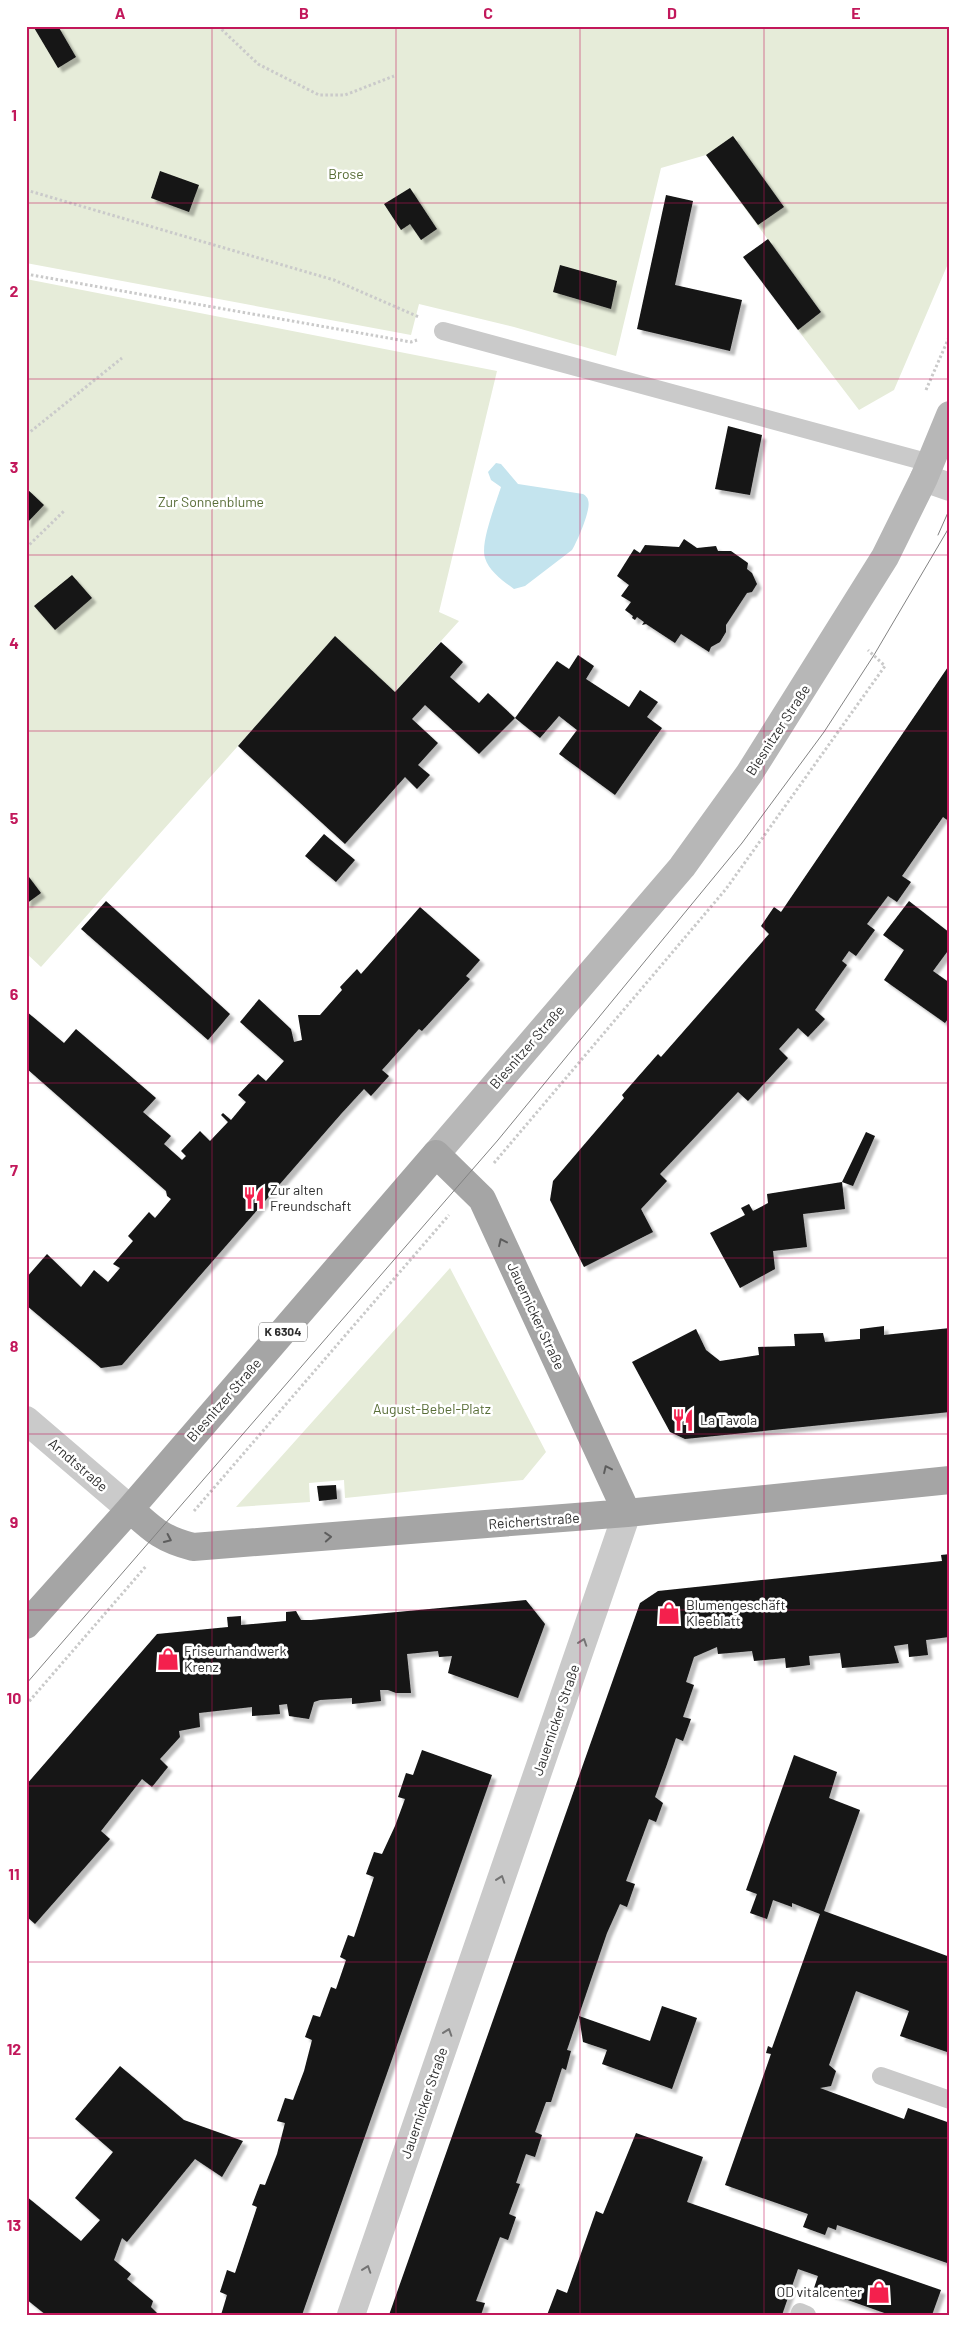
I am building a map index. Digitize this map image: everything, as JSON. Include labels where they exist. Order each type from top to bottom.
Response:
[{"type":"main road","name":"Biesnitzer Straße","points":[[26,1625],[130,1509],[682,867],[750,774],[885,557],[927,470],[950,415]]},
{"type":"main road","name":"Jauernicker Straße","points":[[436,1154],[482,1199],[627,1513]]},
{"type":"main road","name":"Reichertstraße","points":[[130,1509],[156,1533],[169,1540],[193,1547],[627,1513],[950,1480]]},
{"type":"street","points":[[927,470],[950,487]]},
{"type":"street","name":"Arndtstraße","points":[[26,1420],[130,1509]]},
{"type":"street","name":"Jauernicker Straße","points":[[351,2315],[627,1513]]},
{"type":"lane","points":[[443,331],[927,470]]},
{"type":"lane","points":[[881,2076],[950,2100]]},
{"type":"lane","points":[[799,2315],[800,2312],[807,2315]]},
{"type":"path","points":[[218,26],[258,64],[319,95],[345,95],[394,76]]},
{"type":"path","points":[[26,190],[334,280],[414,314],[443,331]]},
{"type":"path","points":[[26,274],[411,342],[443,331]]},
{"type":"path","points":[[26,431],[30,432],[122,358]]},
{"type":"path","points":[[26,548],[64,511]]},
{"type":"green space","name":"Brose","points":[[26,26],[950,26],[950,259],[894,390],[859,410],[798,330],[821,312],[706,155],[661,168],[616,356],[514,327],[419,304],[411,335],[26,263]]},
{"type":"green space","name":"Zur Sonnenblume","points":[[26,279],[497,371],[439,612],[459,621],[395,692],[335,637],[41,967],[26,953]]},
{"type":"green space","name":"August-Bebel-Platz","points":[[450,1268],[546,1452],[523,1480],[345,1498],[344,1480],[309,1483],[310,1502],[236,1507]]},
{"type":"water","points":[[496,463],[501,464],[518,484],[583,494],[589,504],[583,525],[572,550],[525,586],[514,589],[493,571],[487,563],[484,551],[492,513],[501,487],[491,480],[488,472]]},
{"type":"building","points":[[33,26],[58,26],[76,57],[58,68]]},
{"type":"building","points":[[733,136],[784,207],[758,225],[706,155]]},
{"type":"building","points":[[160,171],[199,185],[189,212],[151,198]]},
{"type":"building","points":[[410,188],[437,229],[421,240],[410,224],[401,230],[384,204]]},
{"type":"building","points":[[666,195],[693,201],[675,285],[742,300],[730,351],[637,329]]},
{"type":"building","points":[[768,239],[821,312],[798,330],[743,257]]},
{"type":"building","points":[[560,265],[617,281],[611,309],[553,292]]},
{"type":"building","points":[[728,426],[762,435],[750,495],[715,489]]},
{"type":"building","points":[[26,488],[44,505],[26,524]]},
{"type":"building","points":[[684,539],[697,548],[716,546],[718,551],[731,551],[748,563],[747,569],[752,573],[757,584],[752,592],[747,593],[726,625],[726,632],[720,642],[711,647],[709,652],[681,634],[675,643],[646,624],[642,625],[644,622],[637,617],[635,620],[625,610],[631,602],[621,596],[629,585],[617,576],[634,549],[640,553],[645,545],[679,547]]},
{"type":"building","points":[[72,575],[92,598],[55,630],[34,606]]},
{"type":"building","points":[[335,636],[395,692],[441,642],[463,662],[450,677],[479,703],[488,693],[515,718],[479,754],[425,705],[412,719],[438,743],[418,765],[430,775],[417,789],[405,777],[345,844],[238,746]]},
{"type":"building","points":[[578,655],[594,666],[586,679],[629,707],[640,690],[658,702],[647,717],[662,728],[615,795],[559,754],[577,730],[559,716],[540,738],[515,718],[557,661],[569,669]]},
{"type":"building","points":[[950,664],[950,822],[943,817],[902,876],[911,882],[897,902],[888,896],[867,924],[875,930],[856,956],[849,951],[842,961],[847,965],[815,1010],[825,1019],[808,1037],[798,1028],[779,1049],[788,1058],[748,1101],[738,1092],[660,1174],[667,1181],[641,1209],[653,1232],[584,1267],[550,1200],[553,1181],[624,1098],[622,1095],[658,1054],[661,1057],[769,934],[761,926],[774,907],[781,912]]},
{"type":"building","points":[[324,834],[355,860],[336,882],[305,856]]},
{"type":"building","points":[[26,873],[41,893],[26,904]]},
{"type":"building","points":[[106,901],[230,1014],[208,1040],[81,929]]},
{"type":"building","points":[[909,901],[950,933],[950,948],[933,971],[950,983],[950,1016],[945,1023],[884,980],[904,950],[883,935]]},
{"type":"building","points":[[420,907],[480,960],[466,976],[470,979],[422,1031],[419,1029],[382,1070],[389,1076],[371,1096],[364,1089],[341,1114],[122,1365],[101,1368],[26,1305],[26,1278],[47,1254],[81,1287],[94,1270],[108,1282],[120,1268],[113,1264],[133,1241],[128,1236],[149,1212],[155,1218],[171,1199],[167,1196],[166,1191],[26,1068],[26,1011],[64,1043],[76,1029],[156,1098],[143,1112],[171,1136],[164,1144],[182,1160],[186,1156],[181,1151],[200,1131],[210,1141],[228,1122],[221,1115],[223,1113],[231,1120],[246,1102],[238,1095],[258,1074],[266,1081],[284,1061],[240,1022],[259,999],[291,1029],[294,1042],[302,1040],[298,1015],[320,1015],[342,990],[340,987],[357,969],[361,974]]},
{"type":"building","points":[[866,1132],[875,1136],[853,1186],[842,1182]]},
{"type":"building","points":[[842,1182],[845,1209],[803,1214],[807,1247],[773,1251],[775,1269],[740,1288],[710,1233],[745,1215],[741,1208],[749,1204],[753,1211],[768,1203],[767,1194]]},
{"type":"building","points":[[884,1326],[884,1335],[950,1328],[950,1412],[685,1439],[670,1432],[632,1362],[696,1329],[706,1350],[720,1361],[759,1355],[758,1347],[795,1346],[794,1334],[823,1333],[825,1342],[860,1339],[860,1329]]},
{"type":"building","points":[[336,1485],[337,1499],[319,1501],[317,1486]]},
{"type":"building","points":[[950,1554],[949,1637],[926,1640],[928,1655],[909,1657],[908,1644],[894,1646],[899,1663],[842,1668],[840,1653],[809,1656],[810,1665],[786,1668],[785,1658],[754,1661],[752,1651],[718,1654],[717,1647],[694,1657],[686,1682],[694,1685],[683,1717],[691,1719],[683,1741],[676,1738],[655,1797],[663,1803],[656,1822],[649,1819],[626,1881],[635,1884],[627,1907],[620,1904],[607,1933],[567,2050],[571,2051],[566,2070],[562,2068],[551,2102],[546,2102],[535,2132],[542,2135],[535,2157],[526,2154],[516,2183],[520,2184],[509,2214],[516,2217],[508,2240],[500,2237],[476,2301],[485,2303],[481,2315],[389,2315],[640,1603],[658,1591],[942,1561],[941,1555]]},
{"type":"building","points":[[526,1600],[545,1624],[518,1698],[448,1673],[452,1656],[439,1657],[438,1651],[407,1654],[411,1693],[380,1690],[381,1701],[352,1704],[352,1698],[320,1700],[314,1702],[309,1719],[289,1716],[287,1704],[279,1705],[280,1714],[252,1716],[252,1707],[199,1713],[200,1727],[179,1731],[180,1737],[160,1759],[168,1767],[152,1787],[142,1779],[101,1831],[110,1839],[35,1924],[26,1916],[26,1785],[157,1634],[228,1627],[227,1617],[241,1616],[241,1625],[286,1621],[286,1612],[296,1611],[301,1620],[311,1620]]},
{"type":"building","points":[[422,1750],[492,1775],[302,2315],[221,2315],[227,2295],[220,2292],[227,2270],[235,2273],[257,2207],[252,2205],[260,2184],[265,2185],[277,2154],[285,2123],[277,2121],[285,2098],[293,2100],[304,2071],[312,2040],[305,2037],[313,2015],[320,2017],[331,1987],[336,1989],[346,1960],[340,1957],[348,1935],[354,1937],[374,1877],[366,1874],[374,1852],[382,1854],[395,1826],[405,1799],[398,1797],[406,1773],[413,1775]]},
{"type":"building","points":[[794,1755],[837,1772],[829,1798],[860,1810],[824,1911],[950,1957],[950,2053],[900,2036],[909,2011],[856,1991],[829,2065],[836,2071],[831,2086],[820,2088],[904,2119],[908,2108],[950,2123],[950,2264],[837,2225],[836,2230],[828,2227],[825,2235],[803,2227],[808,2214],[725,2185],[771,2054],[766,2053],[768,2046],[772,2048],[820,1914],[792,1903],[792,1907],[773,1900],[767,1919],[750,1913],[757,1894],[746,1890]]},
{"type":"building","points":[[662,2006],[697,2018],[672,2089],[602,2064],[607,2050],[583,2042],[579,2016],[650,2041]]},
{"type":"building","points":[[120,2066],[184,2120],[243,2141],[222,2177],[195,2159],[127,2242],[122,2238],[114,2260],[131,2274],[127,2279],[153,2301],[151,2307],[159,2315],[46,2315],[26,2299],[26,2196],[81,2241],[100,2220],[75,2198],[113,2152],[75,2119]]},
{"type":"building","points":[[636,2133],[703,2157],[687,2202],[941,2290],[932,2315],[890,2315],[814,2288],[818,2276],[798,2269],[782,2315],[547,2315],[557,2289],[567,2293],[596,2211],[603,2214]]},
{"type":"tram line","points":[[938,535],[950,508]]},
{"type":"tram line","points":[[26,1684],[498,1140],[742,843],[824,732],[874,655],[950,526]]},
{"type":"place","name":"Zur alten Freundschaft","points":[[254,1198]]},
{"type":"place","name":"La Tavola","points":[[683,1420]]},
{"type":"place","name":"Blumengeschäft Kleeblatt","points":[[669,1613]]},
{"type":"place","name":"Friseurhandwerk Krenz","points":[[168,1659]]},
{"type":"place","name":"OD vitalcenter","points":[[879,2292]]}]
